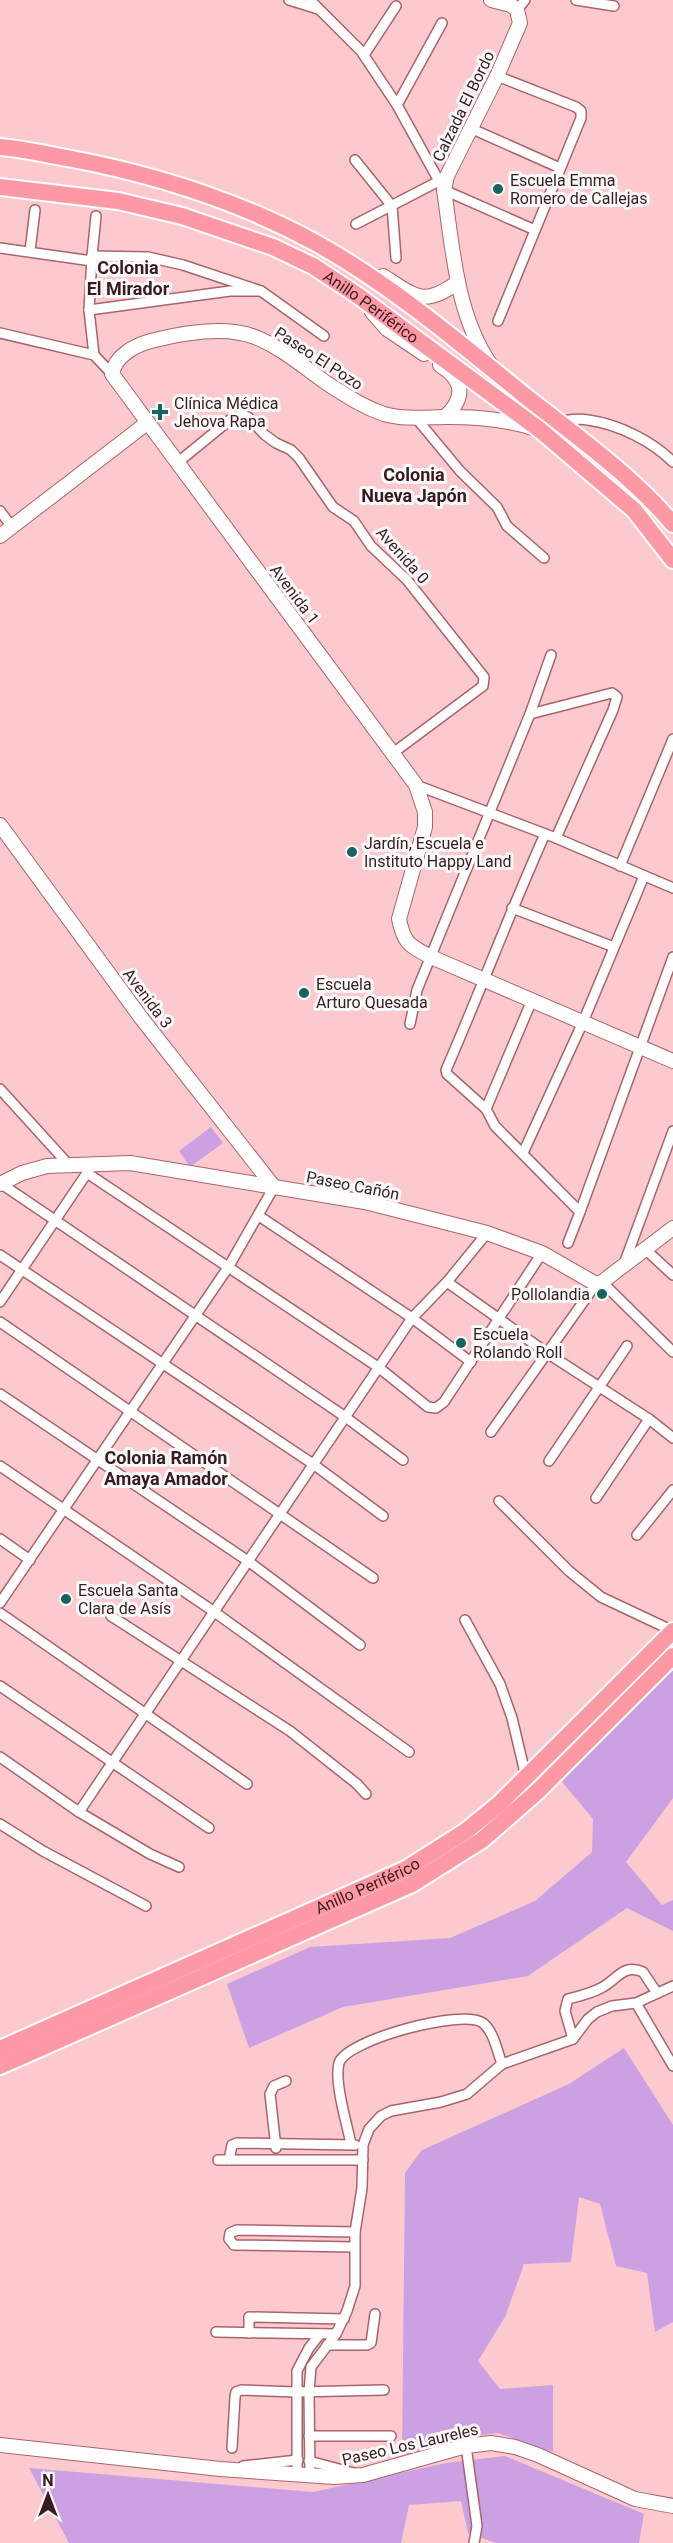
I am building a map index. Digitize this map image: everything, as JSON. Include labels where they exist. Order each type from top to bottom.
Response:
[{"type":"highway","name":"Anillo Periférico","points":[[3,151],[112,167],[168,181],[248,212],[315,243],[383,285],[494,370],[650,497],[673,524]]},
{"type":"highway","name":"Anillo Periférico","points":[[2,185],[118,201],[182,216],[273,247],[313,266],[357,294],[540,430],[634,510],[673,560]]},
{"type":"highway","name":"Anillo Periférico","points":[[0,2049],[406,1869],[466,1831],[526,1777],[673,1631]]},
{"type":"highway","name":"Anillo Periférico","points":[[0,2066],[412,1884],[489,1834],[538,1791],[673,1656]]},
{"type":"street","points":[[289,0],[323,10]]},
{"type":"street","points":[[310,0],[323,10],[364,56],[397,105],[441,186],[535,230]]},
{"type":"street","name":"Calzada El Bordo","points":[[491,0],[521,5],[520,23],[441,186],[468,324],[476,342],[494,370]]},
{"type":"street","points":[[576,0],[614,6]]},
{"type":"street","points":[[364,56],[396,6]]},
{"type":"street","points":[[397,105],[442,22]]},
{"type":"street","points":[[496,76],[567,103],[581,111],[581,118],[498,321]]},
{"type":"street","points":[[470,128],[560,168]]},
{"type":"street","points":[[356,160],[392,206],[396,258]]},
{"type":"street","points":[[356,224],[441,186]]},
{"type":"street","points":[[30,251],[35,210]]},
{"type":"street","points":[[94,355],[89,310],[96,216]]},
{"type":"street","points":[[315,243],[356,259],[408,292],[422,297],[434,297],[458,282]]},
{"type":"street","points":[[0,248],[92,259],[148,257],[183,265],[261,291],[324,336]]},
{"type":"street","points":[[89,310],[230,291],[261,291]]},
{"type":"street","points":[[357,294],[387,329],[447,369],[456,380],[460,396],[457,406],[445,417]]},
{"type":"street","name":"Paseo El Pozo","points":[[112,374],[116,362],[140,344],[168,337],[216,332],[241,333],[256,337],[276,349],[363,407],[386,414],[416,418],[507,420],[540,430]]},
{"type":"street","points":[[0,333],[94,355],[112,374],[147,423],[0,536]]},
{"type":"street","name":"Avenida 0","points":[[177,463],[231,419],[242,415],[248,417],[270,439],[291,450],[299,458],[333,507],[354,521],[371,546],[417,592],[484,678],[483,686],[393,753]]},
{"type":"street","points":[[416,418],[468,480],[497,507],[511,530],[544,558]]},
{"type":"street","points":[[557,421],[586,419],[608,424],[627,431],[669,454],[673,462]]},
{"type":"street","name":"Avenida 1","points":[[147,423],[416,785],[425,812],[425,827],[399,920],[402,935],[410,946],[485,981],[673,1061]]},
{"type":"street","points":[[0,511],[12,527]]},
{"type":"street","points":[[410,1024],[417,990],[530,714],[551,655]]},
{"type":"street","points":[[530,714],[606,693],[612,693],[617,697],[556,838]]},
{"type":"street","points":[[620,866],[673,739]]},
{"type":"street","points":[[416,785],[556,838],[673,888]]},
{"type":"street","name":"Avenida 3","points":[[0,825],[142,1019],[274,1187]]},
{"type":"street","points":[[545,834],[512,908],[485,981],[446,1070],[449,1077],[486,1109],[495,1126],[580,1212]]},
{"type":"street","points":[[523,1153],[584,1022],[644,876]]},
{"type":"street","points":[[512,908],[614,947]]},
{"type":"street","points":[[568,1243],[673,957]]},
{"type":"street","points":[[486,1109],[532,1000]]},
{"type":"street","points":[[0,1089],[68,1164]]},
{"type":"street","points":[[624,1265],[673,1131]]},
{"type":"street","name":"Paseo Cañón","points":[[0,1184],[22,1173],[68,1164],[90,1168],[130,1163],[365,1202],[487,1233],[542,1253],[599,1283]]},
{"type":"street","points":[[0,1302],[90,1168],[378,1367],[428,1407],[436,1408],[444,1402],[542,1253]]},
{"type":"street","points":[[0,1184],[344,1416],[403,1460]]},
{"type":"street","points":[[0,1603],[229,1266],[274,1187]]},
{"type":"street","points":[[259,1216],[412,1318],[471,1362]]},
{"type":"street","points":[[491,1432],[599,1283],[673,1228]]},
{"type":"street","points":[[80,1812],[279,1512],[412,1318],[447,1282],[487,1233]]},
{"type":"street","points":[[645,1249],[673,1275]]},
{"type":"street","points":[[0,1255],[312,1464],[383,1516]]},
{"type":"street","points":[[447,1282],[547,1353],[600,1385],[673,1438]]},
{"type":"street","points":[[599,1283],[673,1352]]},
{"type":"street","points":[[0,1322],[373,1578]]},
{"type":"street","points":[[549,1461],[627,1346]]},
{"type":"street","points":[[0,1394],[248,1561],[360,1645]]},
{"type":"street","points":[[596,1498],[649,1419]]},
{"type":"street","points":[[0,1466],[213,1611],[409,1752]]},
{"type":"street","points":[[637,1535],[673,1490]]},
{"type":"street","points":[[499,1501],[569,1571],[601,1597],[673,1631]]},
{"type":"street","points":[[0,1539],[30,1560]]},
{"type":"street","points":[[0,1613],[247,1784]]},
{"type":"street","points":[[111,1616],[290,1731],[357,1784],[366,1794]]},
{"type":"street","points":[[465,1620],[500,1684],[512,1718],[526,1777]]},
{"type":"street","points":[[0,1686],[209,1827]]},
{"type":"street","points":[[0,1757],[80,1812],[150,1854],[179,1868]]},
{"type":"street","points":[[0,1824],[43,1851],[146,1906]]},
{"type":"street","points":[[573,2039],[565,2011],[568,1999],[603,1987],[619,1973],[631,1969],[643,1972],[657,1993]]},
{"type":"street","points":[[303,2476],[309,2461],[311,2367],[336,2334],[344,2319],[355,2286],[354,2247],[362,2188],[364,2136],[381,2116],[467,2094],[502,2064],[573,2039],[588,2019],[597,2012],[612,2006],[636,2003],[673,1986]]},
{"type":"street","points":[[636,2003],[669,2051],[673,2066]]},
{"type":"street","points":[[351,2144],[338,2066],[341,2059],[373,2039],[443,2020],[472,2019],[482,2023],[490,2032],[502,2064]]},
{"type":"street","points":[[276,2160],[270,2094],[274,2086],[286,2081]]},
{"type":"street","points":[[229,2160],[230,2149],[237,2143],[363,2145]]},
{"type":"street","points":[[218,2160],[363,2160]]},
{"type":"street","points":[[354,2247],[234,2245],[229,2239],[230,2233],[237,2230],[355,2232]]},
{"type":"street","points":[[327,2345],[368,2345],[371,2343],[375,2314]]},
{"type":"street","points":[[249,2333],[249,2317],[344,2319]]},
{"type":"street","points":[[216,2332],[336,2334]]},
{"type":"street","points":[[303,2476],[298,2460],[297,2371],[309,2348],[320,2334]]},
{"type":"street","points":[[232,2448],[236,2392],[241,2390],[384,2391]]},
{"type":"street","points":[[309,2436],[391,2436]]},
{"type":"street","name":"Paseo Los Laureles","points":[[0,2445],[303,2476],[363,2475],[466,2446],[491,2443],[515,2447],[583,2474],[635,2499],[673,2506]]},
{"type":"street","points":[[466,2446],[477,2526],[474,2543]]},
{"type":"street","points":[[220,2469],[298,2460]]},
{"type":"street","points":[[309,2461],[363,2475]]},
{"type":"shaded area","points":[[211,1127],[223,1143],[190,1167],[179,1151]]},
{"type":"shaded area","points":[[673,1667],[673,1798],[626,1862],[662,1905],[673,1900],[673,1931],[627,1908],[528,1976],[343,2007],[249,2048],[227,1984],[310,1947],[450,1938],[535,1901],[592,1852],[593,1819],[558,1777]]},
{"type":"shaded area","points":[[624,2048],[673,2125],[673,2322],[655,2332],[647,2273],[616,2266],[600,2204],[579,2197],[571,2262],[524,2264],[505,2317],[478,2361],[500,2389],[553,2385],[553,2452],[498,2433],[452,2439],[402,2456],[405,2173],[422,2150],[569,2084]]},
{"type":"shaded area","points":[[505,2456],[644,2514],[639,2543],[496,2543],[468,2533],[461,2501],[409,2505],[401,2543],[69,2543],[29,2468],[313,2492],[446,2463]]},
{"type":"place","name":"Escuela Emma Romero de Callejas","points":[[498,189]]},
{"type":"place","name":"Clínica Médica Jehova Rapa","points":[[160,412]]},
{"type":"place","name":"Jardín, Escuela e Instituto Happy Land","points":[[352,852]]},
{"type":"place","name":"Escuela Arturo Quesada","points":[[304,993]]},
{"type":"place","name":"Pollolandia","points":[[602,1294]]},
{"type":"place","name":"Escuela Rolando Roll","points":[[461,1343]]},
{"type":"place","name":"Escuela Santa Clara de Asís","points":[[66,1599]]},
{"type":"district","name":"Colonia El Mirador","points":[[128,278]]},
{"type":"district","name":"Colonia Nueva Japón","points":[[414,485]]},
{"type":"district","name":"Colonia Ramón Amaya Amador","points":[[166,1468]]}]
